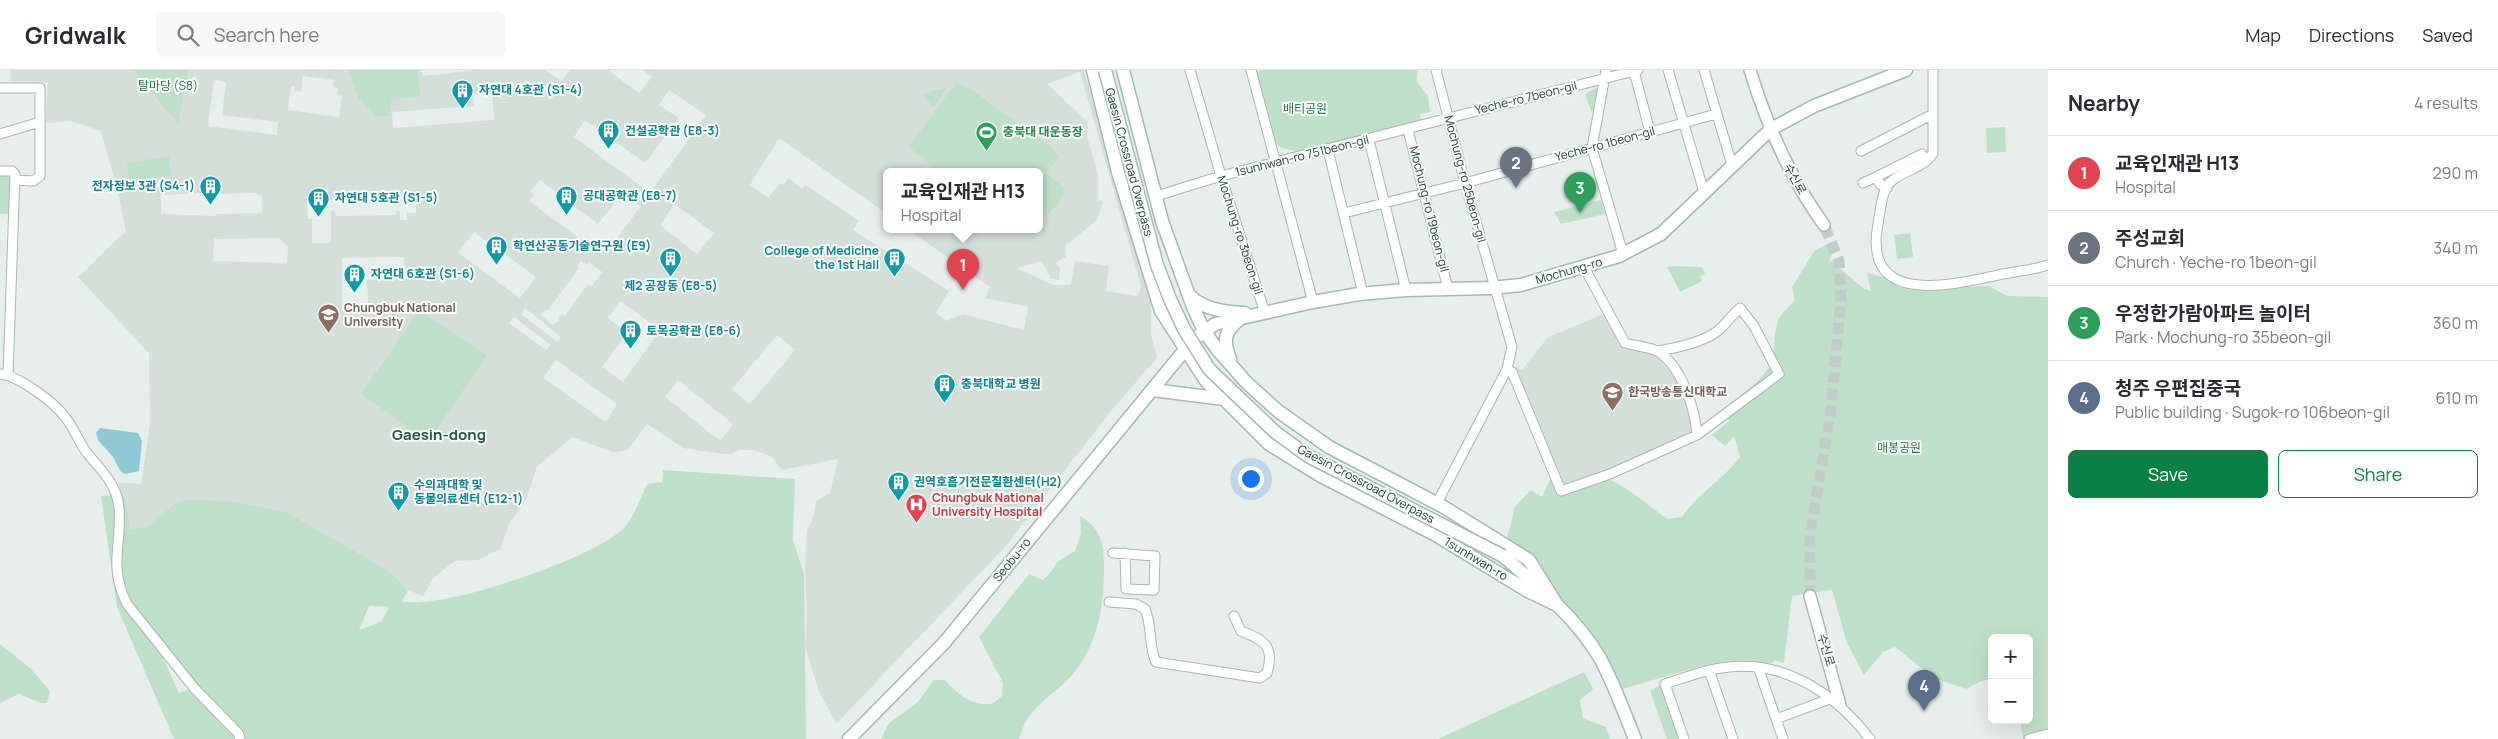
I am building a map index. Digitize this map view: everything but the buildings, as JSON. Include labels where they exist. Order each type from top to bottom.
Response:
[{"type":"main road","name":"1sunhwan-ro","points":[[1093,70],[1118,172],[1161,311],[1206,381],[1269,444],[1321,476],[1436,535],[1528,591],[1557,606]]},
{"type":"main road","name":"Gaesin Crossroad Overpass","points":[[1105,70],[1143,217],[1170,300],[1184,329],[1209,369],[1275,432],[1308,456],[1503,556]]},
{"type":"main road","points":[[1123,70],[1156,196],[1187,292],[1204,332],[1246,382],[1278,411],[1329,447],[1437,503],[1529,560],[1557,606]]},
{"type":"main road","name":"Mochung-ro","points":[[1186,350],[1193,340],[1215,324],[1313,302],[1363,294],[1406,290],[1494,288],[1521,285],[1624,254],[1661,234],[1732,165],[1772,130],[1814,106],[1906,70]]},
{"type":"main road","points":[[1187,292],[1202,305],[1212,309],[1225,312],[1265,313]]},
{"type":"main road","points":[[1233,366],[1226,351],[1226,333],[1230,326],[1243,318]]},
{"type":"main road","name":"Seobu-ro","points":[[849,739],[944,643],[1066,492],[1186,350]]},
{"type":"main road","points":[[1153,390],[1224,400]]},
{"type":"main road","name":"1sunhwan-ro","points":[[1503,556],[1544,590],[1599,656],[1615,689],[1634,739]]},
{"type":"street","name":"Mochung-ro 3beon-gil","points":[[1190,70],[1220,176],[1265,313]]},
{"type":"street","points":[[1251,70],[1313,302]]},
{"type":"street","name":"Mochung-ro 25beon-gil","points":[[1436,70],[1465,183],[1512,347],[1507,369],[1437,503]]},
{"type":"street","name":"Yeche-ro 7beon-gil","points":[[1448,118],[1606,74],[1636,70],[1650,132]]},
{"type":"street","points":[[1668,70],[1704,192]]},
{"type":"street","points":[[1704,70],[1732,165]]},
{"type":"street","name":"수신로","points":[[1750,70],[1764,116],[1788,168],[1808,203],[1824,225]]},
{"type":"street","points":[[1933,70],[1933,153],[1930,158],[1895,179],[1886,188],[1875,249],[1882,269],[1894,279],[1920,284],[1958,283],[2048,265]]},
{"type":"street","points":[[1606,74],[1592,148],[1624,254]]},
{"type":"street","points":[[0,88],[40,88],[40,176],[33,181],[15,180]]},
{"type":"street","name":"Yeche-ro 1beon-gil","points":[[1344,213],[1465,183],[1716,114]]},
{"type":"street","points":[[1861,150],[1933,114]]},
{"type":"street","name":"1sunhwan-ro 751beon-gil","points":[[1156,196],[1220,176],[1369,140],[1448,118]]},
{"type":"street","points":[[0,134],[40,122]]},
{"type":"street","name":"Mochung-ro 19beon-gil","points":[[1408,130],[1448,289]]},
{"type":"street","points":[[1369,140],[1406,290]]},
{"type":"street","points":[[1328,150],[1363,294]]},
{"type":"street","points":[[1863,183],[1922,154]]},
{"type":"street","points":[[0,171],[12,171],[15,174],[4,375],[18,380],[54,405],[65,417],[87,452],[105,474],[114,489],[119,507],[116,570],[123,596],[154,640],[195,689],[238,733],[240,739]]},
{"type":"street","points":[[1876,177],[1880,184],[1886,188]]},
{"type":"street","points":[[1507,369],[1512,372],[1562,491],[1610,474],[1697,435],[1779,374],[1754,326],[1740,308],[1731,315],[1720,329],[1686,345],[1658,352],[1625,344],[1584,267]]},
{"type":"street","points":[[1658,352],[1672,366],[1689,395],[1697,435]]},
{"type":"street","points":[[1113,553],[1125,553],[1155,556],[1154,590],[1126,589],[1125,553]]},
{"type":"street","name":"수신로","points":[[1810,596],[1836,701]]},
{"type":"street","points":[[1109,602],[1136,604],[1145,610],[1152,629],[1152,655],[1156,662],[1260,678],[1267,673],[1270,655],[1266,645],[1258,638],[1241,631],[1234,616]]},
{"type":"street","points":[[1684,739],[1665,684],[1709,670],[1731,666],[1758,667],[1789,674],[1836,701],[1867,738]]},
{"type":"street","points":[[1758,667],[1783,739]]},
{"type":"street","points":[[1709,670],[1733,739]]},
{"type":"street","points":[[1776,719],[1836,701]]},
{"type":"street","points":[[2032,738],[2048,734]]},
{"type":"shaded area","name":"Chungbuk National University","points":[[11,70],[421,70],[423,76],[476,70],[545,70],[562,81],[570,70],[608,70],[639,93],[652,77],[643,70],[1084,70],[1151,299],[1151,335],[1157,358],[1111,411],[1004,548],[836,724],[818,689],[805,646],[807,613],[805,568],[807,530],[813,518],[816,501],[830,493],[838,459],[782,470],[772,457],[755,450],[739,450],[732,454],[724,454],[683,448],[647,424],[628,450],[613,452],[572,437],[537,467],[525,502],[510,522],[500,549],[478,560],[455,561],[434,577],[423,596],[408,590],[388,571],[352,551],[157,519],[148,526],[130,529],[120,523],[121,498],[118,482],[141,484],[150,424],[149,353],[78,277],[126,231],[101,131],[71,121],[45,123],[48,82],[10,81]],"holes":[[[1080,72],[1141,286],[1138,296],[1106,291],[1109,266],[1075,261],[1071,285],[1053,285],[1017,268],[1042,261],[1051,279],[1059,280],[1060,268],[1055,263],[1066,257],[1065,246],[1097,220],[1103,201],[1098,200],[1098,174],[1087,137],[1088,122],[1047,84]],[[303,76],[334,80],[333,87],[338,88],[337,95],[342,96],[339,117],[288,110],[291,86],[295,86],[295,91],[301,92]],[[214,80],[226,82],[222,115],[278,122],[277,135],[208,126]],[[669,90],[706,115],[650,193],[574,137],[585,120],[645,163],[679,118],[659,105]],[[492,92],[494,120],[393,128],[392,112],[474,106],[473,94]],[[779,138],[883,211],[883,168],[1043,168],[1043,233],[913,233],[990,287],[985,298],[1028,307],[1024,330],[963,314],[946,321],[936,313],[949,291],[853,230],[859,221],[805,185],[802,188],[788,178],[784,185],[780,183],[768,198],[750,185]],[[540,180],[598,224],[622,193],[641,206],[612,245],[606,241],[598,252],[529,201],[534,195],[530,191]],[[203,186],[217,186],[217,194],[254,193],[262,196],[262,213],[216,214],[216,216],[161,214],[161,195],[203,193]],[[314,189],[328,189],[328,200],[336,200],[336,196],[395,195],[395,201],[416,202],[416,213],[407,213],[407,220],[400,220],[400,211],[396,211],[396,215],[336,216],[335,211],[331,211],[331,243],[312,243],[312,219],[308,219],[307,202],[314,202]],[[674,204],[714,233],[697,254],[660,225]],[[474,232],[536,277],[520,298],[458,253]],[[279,238],[288,246],[287,263],[213,261],[214,239]],[[404,257],[404,279],[367,280],[368,305],[342,306],[342,258]],[[581,261],[587,265],[589,262],[602,272],[591,287],[588,284],[565,316],[562,314],[558,318],[560,320],[552,325],[541,315],[545,310],[548,310],[579,268],[577,266]],[[620,301],[660,330],[623,382],[602,367],[627,333],[608,318]],[[525,308],[561,337],[558,342],[521,314]],[[514,317],[551,345],[546,350],[509,323]],[[777,335],[795,350],[750,404],[732,389]],[[556,360],[617,404],[606,422],[543,378]],[[678,380],[733,424],[720,441],[665,397]]]},
{"type":"shaded area","name":"한국방송통신대학교","points":[[1604,314],[1624,346],[1656,356],[1672,374],[1687,396],[1693,426],[1691,434],[1639,459],[1569,486],[1563,484],[1515,366],[1522,370],[1548,337]]},
{"type":"green space","name":"탈마당 (S8)","points":[[133,70],[188,70],[178,124]]},
{"type":"green space","points":[[349,70],[418,70],[420,96],[391,99],[391,115],[376,117],[358,98]]},
{"type":"green space","name":"배티공원","points":[[1263,70],[1418,70],[1417,82],[1428,96],[1430,112],[1420,114],[1421,123],[1295,151],[1286,149],[1278,146],[1274,140],[1254,72]]},
{"type":"green space","points":[[956,83],[968,87],[1051,147],[1059,157],[1046,174],[1064,187],[1064,192],[1057,204],[1044,217],[1043,168],[935,168],[909,146]]},
{"type":"green space","points":[[948,87],[933,107],[922,94]]},
{"type":"green space","points":[[1596,88],[1599,95],[1597,109],[1591,111],[1585,94]]},
{"type":"green space","points":[[2005,127],[2006,152],[1987,153],[1986,128]]},
{"type":"green space","points":[[169,156],[171,176],[129,183],[127,163]]},
{"type":"green space","points":[[0,174],[6,174],[11,179],[10,214],[0,214]]},
{"type":"green space","points":[[1601,200],[1605,214],[1561,224],[1554,212]]},
{"type":"green space","points":[[1910,233],[1913,257],[1897,259],[1894,235]]},
{"type":"green space","name":"매봉공원","points":[[1832,242],[1834,248],[1828,264],[1831,261],[1863,288],[1871,291],[1867,273],[1884,277],[1909,290],[1989,286],[2007,296],[2048,297],[2048,739],[2023,739],[2021,724],[2033,724],[2033,634],[1988,634],[1988,680],[1981,681],[1966,689],[1934,678],[1895,647],[1883,652],[1864,675],[1847,643],[1832,590],[1792,596],[1784,663],[1774,660],[1773,663],[1701,666],[1619,690],[1529,567],[1504,549],[1515,507],[1531,490],[1542,497],[1550,479],[1559,494],[1609,479],[1630,491],[1667,519],[1682,517],[1695,501],[1726,473],[1740,457],[1734,436],[1725,446],[1712,435],[1729,421],[1726,417],[1733,404],[1757,382],[1770,365],[1779,318],[1795,300],[1792,287],[1815,250]]},
{"type":"green space","points":[[1667,267],[1702,267],[1705,274],[1700,276],[1702,281],[1680,292]]},
{"type":"green space","points":[[419,310],[487,355],[428,442],[361,394]]},
{"type":"green space","points":[[663,470],[795,479],[793,540],[804,574],[806,739],[174,739],[117,607],[101,496],[124,495],[130,529],[148,526],[176,503],[188,500],[228,501],[286,512],[389,571],[408,590],[402,601],[422,602],[482,590],[551,567],[583,553],[608,540],[624,528],[634,513],[647,484],[662,482]],"holes":[[[369,606],[389,607],[381,622],[359,630]],[[157,645],[196,687],[179,693]]]},
{"type":"green space","points":[[1080,516],[1097,531],[1102,544],[1104,581],[1099,621],[1090,646],[1077,669],[1029,716],[1019,739],[881,739],[889,723],[917,703],[934,680],[945,680],[960,695],[978,703],[992,704],[1002,696],[1003,683],[979,637],[1029,574],[1043,580],[1057,562],[1075,551],[1081,533]]},
{"type":"green space","points":[[0,644],[31,669],[50,691],[47,703],[41,703],[19,694],[0,703]]},
{"type":"green space","points":[[1584,672],[1593,689],[1580,700],[1583,718],[1606,727],[1610,739],[1438,739]]},
{"type":"green space","points":[[1660,685],[1664,686],[1683,739],[1667,739],[1650,691]]},
{"type":"water","points":[[100,428],[138,433],[142,441],[139,471],[126,474],[121,472],[113,457],[98,440],[96,433]]},
{"type":"tunnel","points":[[1810,596],[1810,535],[1831,410],[1841,298],[1839,261],[1824,225]]},
{"type":"place","name":"자연대 4호관 (S1-4)","points":[[463,109]]},
{"type":"place","name":"건설공학관 (E8-3)","points":[[609,150]]},
{"type":"place","name":"충북대 대운동장","points":[[987,151]]},
{"type":"place","name":"주성교회","points":[[1516,188]]},
{"type":"place","name":"전자정보 3관 (S4-1)","points":[[211,205]]},
{"type":"place","name":"우정한가람아파트 놀이터","points":[[1580,213]]},
{"type":"place","name":"공대공학관 (E8-7)","points":[[567,215]]},
{"type":"place","name":"자연대 5호관 (S1-5)","points":[[319,217]]},
{"type":"place","name":"학연산공동기술연구원 (E9)","points":[[497,265]]},
{"type":"place","name":"College of Medicine the 1st Hall","points":[[895,277]]},
{"type":"place","name":"제2 공장동 (E8-5)","points":[[671,278]]},
{"type":"place","name":"교육인재관 H13","points":[[963,290]]},
{"type":"place","name":"자연대 6호관 (S1-6)","points":[[355,293]]},
{"type":"place","name":"Chungbuk National University","points":[[328,334]]},
{"type":"place","name":"토목공학관 (E8-6)","points":[[630,350]]},
{"type":"place","name":"충북대학교 병원","points":[[945,403]]},
{"type":"place","name":"한국방송통신대학교","points":[[1612,411]]},
{"type":"place","name":"권역호흡기전문질환센터(H2)","points":[[898,501]]},
{"type":"place","name":"수의과대학 및 동물의료센터 (E12-1)","points":[[398,511]]},
{"type":"place","name":"Chungbuk National University Hospital","points":[[916,524]]},
{"type":"place","name":"청주 우편집중국","points":[[1924,711]]},
{"type":"district","name":"Gaesin-dong","points":[[439,435]]}]
